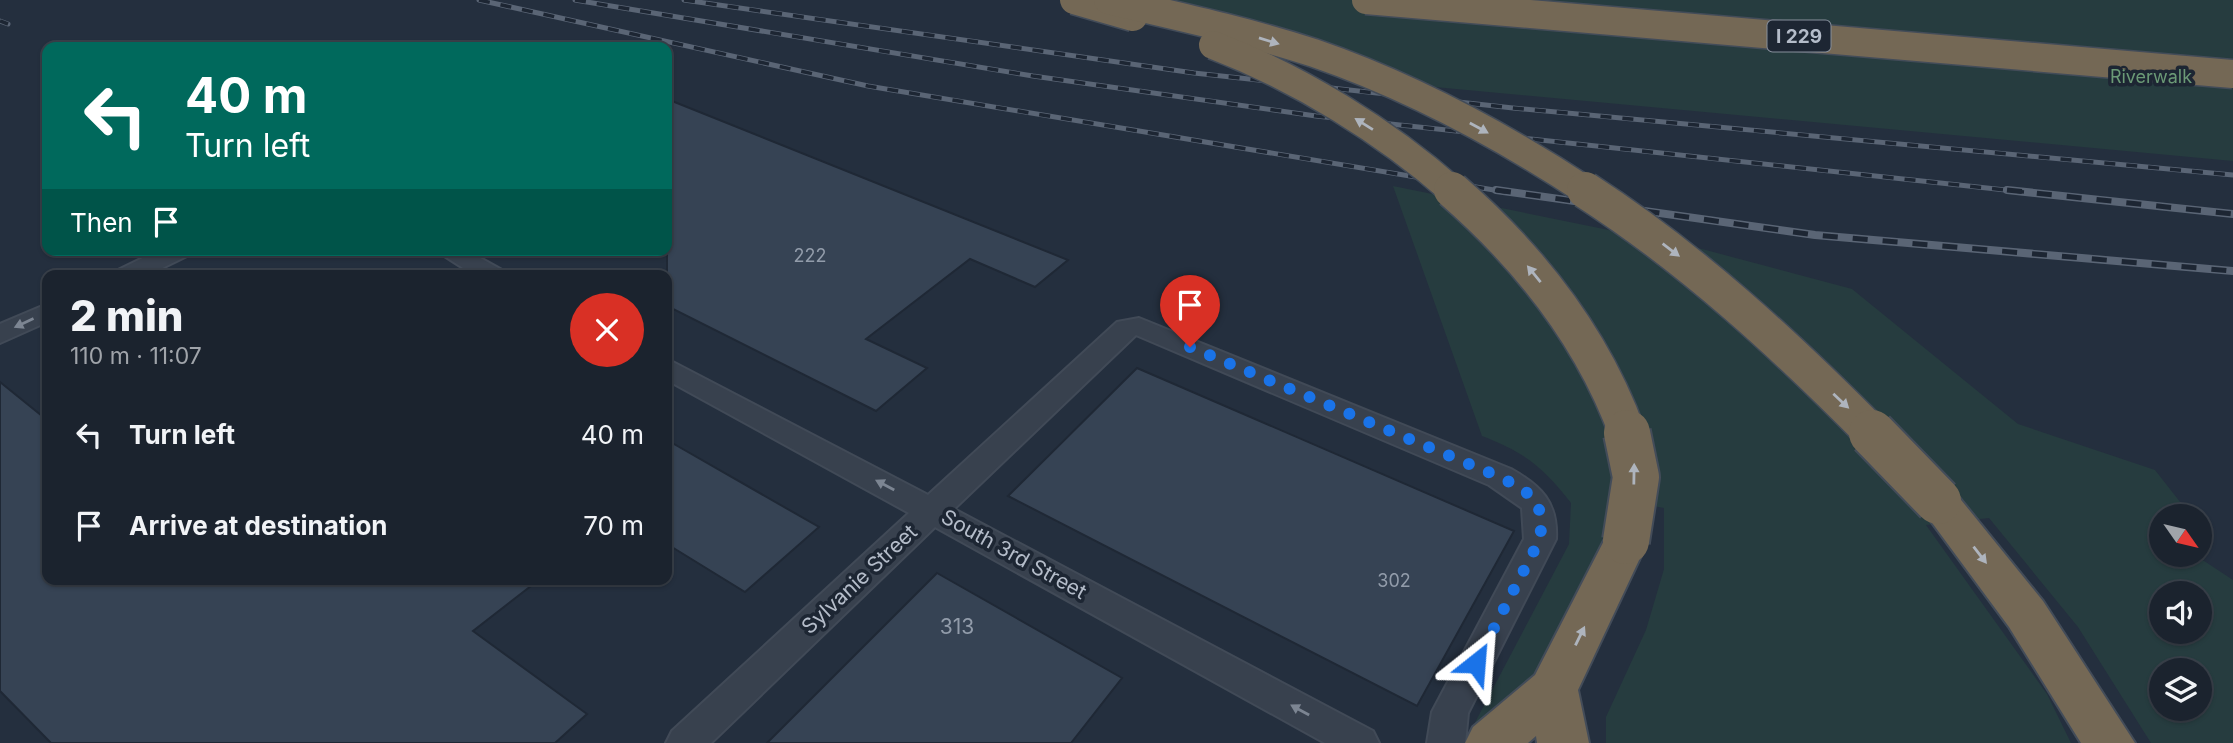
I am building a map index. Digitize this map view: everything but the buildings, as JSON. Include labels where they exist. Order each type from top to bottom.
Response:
[{"type":"highway","points":[[1074,0],[1175,31],[1224,50],[1277,75],[1380,134],[1471,203],[1509,242],[1587,345],[1616,402],[1636,468],[1626,541],[1553,690],[1491,743]]},
{"type":"highway","points":[[1108,0],[1198,21],[1340,64],[1466,121],[1529,155],[1639,226],[1686,262],[1857,417],[1938,501],[2026,614],[2109,743]]},
{"type":"highway","name":"I 229","points":[[1365,0],[2233,73]]},
{"type":"highway","points":[[1553,690],[1563,743]]},
{"type":"street","points":[[138,270],[167,256]]},
{"type":"street","points":[[458,256],[484,270]]},
{"type":"street","points":[[0,334],[42,314]]},
{"type":"street","name":"Sylvanie Street","points":[[685,743],[1126,328],[1139,326],[1500,477],[1527,492],[1539,505],[1542,520],[1540,539],[1450,712],[1446,743]]},
{"type":"street","name":"South 3rd Street","points":[[672,371],[1360,743]]},
{"type":"green space","name":"Riverwalk","points":[[1131,0],[2233,0],[2233,161],[1424,86]]},
{"type":"green space","points":[[1393,186],[1702,249],[1852,289],[2018,424],[2155,470],[2182,504],[2149,504],[2149,567],[2212,566],[2233,580],[2233,743],[2151,743],[2078,627],[1989,518],[1926,525],[2047,694],[2071,743],[1606,743],[1606,717],[1646,630],[1664,569],[1664,508],[1609,498],[1600,556],[1574,612],[1534,676],[1470,732],[1569,544],[1571,503],[1542,470],[1510,448],[1482,436]]},
{"type":"railway","points":[[479,0],[669,42]]},
{"type":"railway","points":[[575,0],[1033,76],[1316,116],[2024,192]]},
{"type":"railway","points":[[684,0],[1194,73],[1513,108],[2233,175]]},
{"type":"railway","points":[[0,21],[8,24]]},
{"type":"railway","points":[[672,43],[868,86],[1506,192]]},
{"type":"railway","points":[[1496,190],[1815,235],[2233,271]]},
{"type":"railway","points":[[2007,190],[2233,214]]},
{"type":"route","points":[[1190,347],[1500,477],[1527,492],[1539,505],[1542,520],[1540,539],[1476,663]]}]
